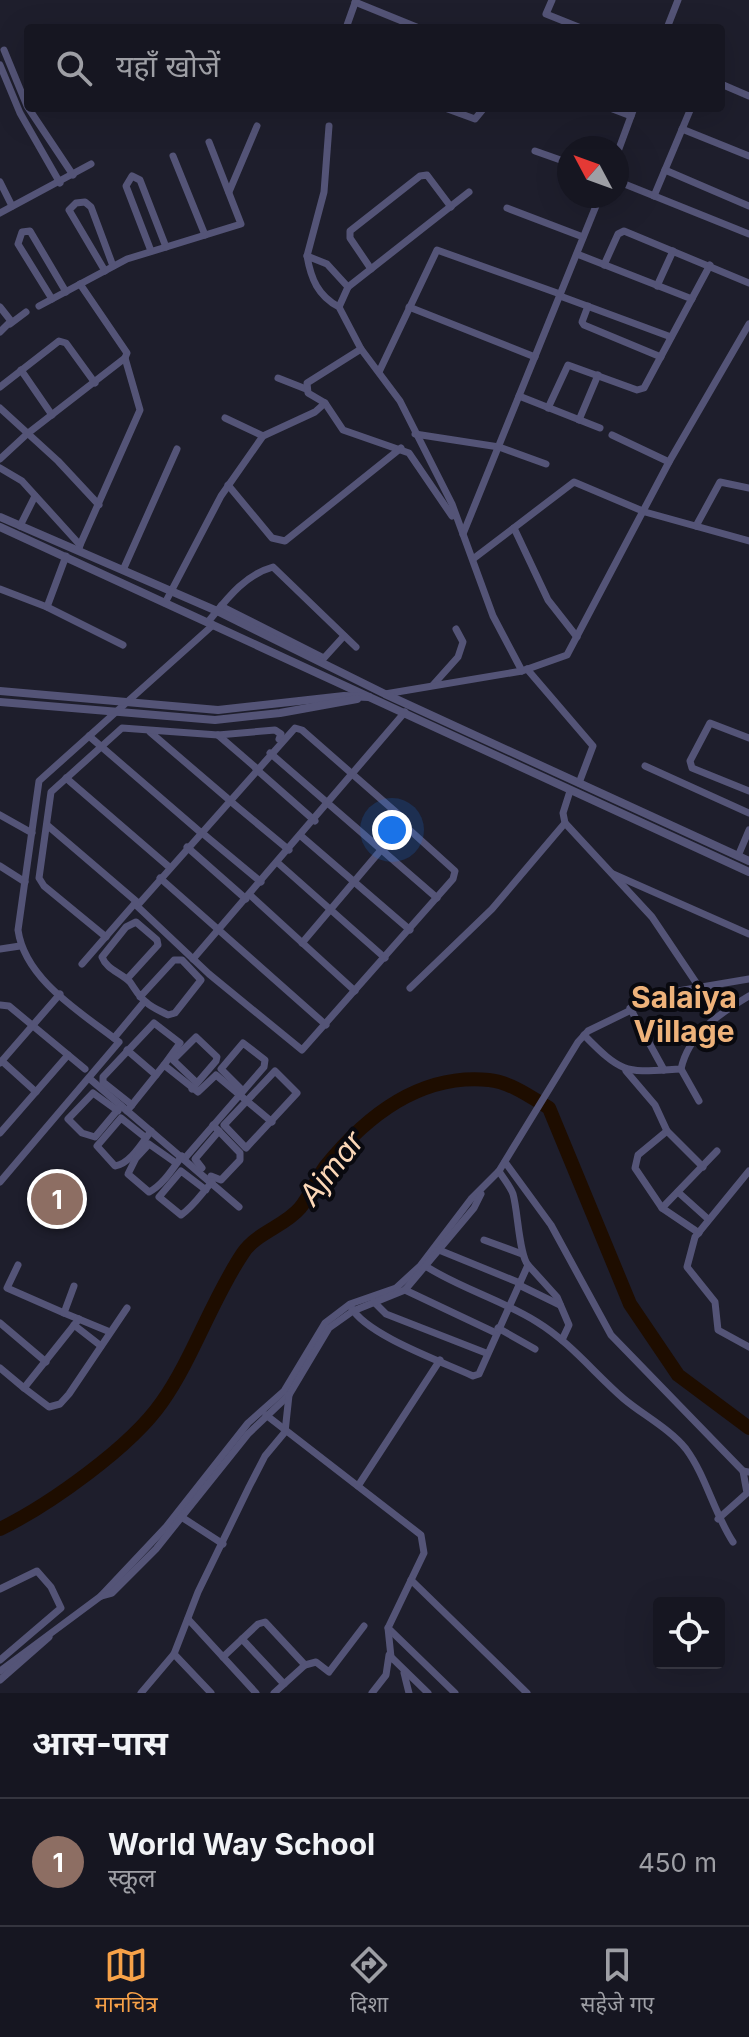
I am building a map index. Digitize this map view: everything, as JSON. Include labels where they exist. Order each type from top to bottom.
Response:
[{"type":"street","points":[[552,0],[546,14],[571,24]]},
{"type":"street","points":[[669,24],[678,0]]},
{"type":"street","points":[[347,24],[356,1],[410,24]]},
{"type":"street","points":[[1,49],[24,99]]},
{"type":"street","points":[[0,65],[18,109],[60,183]]},
{"type":"street","points":[[725,86],[749,96]]},
{"type":"street","points":[[31,112],[73,175]]},
{"type":"street","points":[[456,112],[475,119],[481,112]]},
{"type":"street","points":[[623,136],[632,112]]},
{"type":"street","points":[[654,196],[689,112]]},
{"type":"street","points":[[229,192],[257,126]]},
{"type":"street","points":[[329,126],[324,192],[307,256],[317,288],[327,301],[339,307],[361,349],[400,401],[463,534],[493,616],[524,670],[593,746],[579,783]]},
{"type":"street","points":[[682,129],[749,156]]},
{"type":"street","points":[[39,306],[109,268],[151,251],[241,224],[209,142]]},
{"type":"street","points":[[535,151],[557,159]]},
{"type":"street","points":[[173,156],[205,235]]},
{"type":"street","points":[[0,213],[91,164]]},
{"type":"street","points":[[665,170],[749,206]]},
{"type":"street","points":[[371,269],[350,231],[408,185],[425,174],[451,207]]},
{"type":"street","points":[[151,251],[126,186],[132,176],[140,180],[166,247]]},
{"type":"street","points":[[0,182],[12,206]]},
{"type":"street","points":[[629,186],[749,234]]},
{"type":"street","points":[[339,307],[348,287],[469,192]]},
{"type":"street","points":[[85,202],[91,207],[109,268],[69,210],[76,203],[85,202]]},
{"type":"street","points":[[507,208],[583,237]]},
{"type":"street","points":[[463,534],[595,208]]},
{"type":"street","points":[[52,299],[16,240],[22,232],[30,231],[66,292]]},
{"type":"street","points":[[604,265],[620,232],[710,265],[749,283]]},
{"type":"street","points":[[379,372],[434,253],[440,249],[671,337]]},
{"type":"street","points":[[657,286],[673,251]]},
{"type":"street","points":[[577,254],[692,299]]},
{"type":"street","points":[[307,256],[327,264],[348,287]]},
{"type":"street","points":[[548,408],[568,365],[641,390],[710,265]]},
{"type":"street","points":[[79,548],[140,410],[123,346],[80,284]]},
{"type":"street","points":[[588,306],[582,322],[584,325],[661,357]]},
{"type":"street","points":[[0,307],[10,324]]},
{"type":"street","points":[[409,307],[535,357]]},
{"type":"street","points":[[0,332],[26,312]]},
{"type":"street","points":[[0,691],[220,710],[344,696],[370,697],[524,670],[567,655],[669,462],[749,324]]},
{"type":"street","points":[[0,387],[59,341],[66,343],[95,383]]},
{"type":"street","points":[[306,389],[307,383],[361,349]]},
{"type":"street","points":[[0,459],[27,434],[125,358]]},
{"type":"street","points":[[21,370],[52,415]]},
{"type":"street","points":[[579,420],[598,375]]},
{"type":"street","points":[[278,378],[306,389],[325,403],[343,430],[401,448],[414,458],[452,516]]},
{"type":"street","points":[[519,396],[600,428]]},
{"type":"street","points":[[165,603],[228,485],[263,436],[315,412],[325,403]]},
{"type":"street","points":[[0,408],[58,461],[99,505]]},
{"type":"street","points":[[225,418],[263,436]]},
{"type":"street","points":[[415,434],[499,447],[546,464]]},
{"type":"street","points":[[612,435],[669,462]]},
{"type":"street","points":[[228,485],[272,538],[285,541],[401,448]]},
{"type":"street","points":[[123,570],[177,449]]},
{"type":"street","points":[[0,468],[22,481],[79,548]]},
{"type":"street","points":[[473,559],[574,482],[645,512],[749,541]]},
{"type":"street","points":[[696,526],[720,482],[749,488]]},
{"type":"street","points":[[20,526],[35,496]]},
{"type":"street","points":[[0,517],[79,548],[171,592],[219,609],[324,658],[344,636]]},
{"type":"street","points":[[0,527],[749,872]]},
{"type":"street","points":[[514,528],[548,600],[577,637]]},
{"type":"street","points":[[47,607],[66,556]]},
{"type":"street","points":[[0,1182],[119,1042],[60,994],[26,960],[20,946],[18,930],[39,781],[210,624],[219,609],[258,571],[273,567],[356,647]]},
{"type":"street","points":[[0,589],[47,607],[123,645]]},
{"type":"street","points":[[219,609],[385,694],[749,861]]},
{"type":"street","points":[[433,685],[458,657],[463,642],[456,629]]},
{"type":"street","points":[[0,702],[215,720],[347,703],[358,698]]},
{"type":"street","points":[[193,959],[315,821],[405,712]]},
{"type":"street","points":[[749,738],[710,723],[690,761],[692,768],[749,791]]},
{"type":"street","points":[[82,964],[106,937],[137,902],[168,866],[200,831],[255,768],[280,738],[278,731],[218,735],[122,728],[51,792],[39,878],[44,886],[106,937]]},
{"type":"street","points":[[255,768],[295,728],[302,730],[406,821],[302,943]]},
{"type":"street","points":[[148,731],[289,850]]},
{"type":"street","points":[[218,735],[315,821]]},
{"type":"street","points":[[89,736],[261,882]]},
{"type":"street","points":[[270,753],[437,898]]},
{"type":"street","points":[[645,766],[749,813]]},
{"type":"street","points":[[66,778],[168,866]]},
{"type":"street","points":[[585,797],[590,788]]},
{"type":"street","points":[[570,791],[563,813],[565,823],[652,917],[699,987]]},
{"type":"street","points":[[0,815],[32,833]]},
{"type":"street","points":[[410,988],[492,909],[565,823]]},
{"type":"street","points":[[200,831],[137,906],[193,959],[298,1049],[305,1048],[410,930],[455,871],[403,824]]},
{"type":"street","points":[[47,825],[137,902]]},
{"type":"street","points":[[738,856],[749,830]]},
{"type":"street","points":[[301,836],[410,930]]},
{"type":"street","points":[[187,847],[355,991]]},
{"type":"street","points":[[278,863],[385,958]]},
{"type":"street","points":[[0,866],[25,882]]},
{"type":"street","points":[[611,873],[749,934]]},
{"type":"street","points":[[160,878],[221,928],[326,1025]]},
{"type":"street","points":[[114,1038],[142,999],[174,960],[182,960],[201,980],[175,1013],[168,1015],[142,999],[127,979],[108,967],[102,957],[126,927],[136,922],[157,940],[158,945],[127,979]]},
{"type":"street","points":[[0,949],[20,946]]},
{"type":"street","points":[[351,1307],[405,1290],[427,1267],[474,1208],[512,1152],[581,1038],[630,1008],[666,993],[749,979]]},
{"type":"street","points":[[36,1092],[1,1062],[60,994]]},
{"type":"street","points":[[699,1101],[681,1069],[688,1047],[715,1016],[749,996]]},
{"type":"street","points":[[0,1005],[9,1006],[85,1069]]},
{"type":"street","points":[[630,1008],[664,1070]]},
{"type":"street","points":[[124,1108],[93,1093],[68,1119],[91,1137],[124,1108],[156,1075],[180,1043],[159,1024],[148,1025],[103,1077],[103,1082],[124,1108],[149,1134],[212,1182],[239,1207]]},
{"type":"street","points":[[194,1086],[217,1057],[196,1037],[173,1060],[198,1092],[216,1075],[272,1122]]},
{"type":"street","points":[[581,1038],[626,1071],[655,1105],[667,1131],[703,1167]]},
{"type":"street","points":[[216,1128],[240,1153],[240,1160],[221,1180],[216,1180],[195,1159],[216,1128],[265,1064],[243,1043],[221,1069],[242,1094]]},
{"type":"street","points":[[127,1050],[156,1075]]},
{"type":"street","points":[[0,1133],[68,1055]]},
{"type":"street","points":[[164,1065],[194,1086]]},
{"type":"street","points":[[626,1071],[681,1069]]},
{"type":"street","points":[[271,1073],[280,1074],[297,1093],[250,1148],[243,1147],[224,1125],[242,1094],[271,1073]]},
{"type":"street","points":[[90,1079],[124,1108]]},
{"type":"street","points":[[121,1118],[149,1134],[121,1166],[115,1166],[97,1146],[121,1118]]},
{"type":"street","points":[[181,1159],[149,1144],[136,1158],[128,1174],[149,1192],[216,1128]]},
{"type":"street","points":[[667,1131],[634,1162],[662,1208],[699,1233]]},
{"type":"street","points":[[662,1208],[717,1151]]},
{"type":"street","points":[[505,1162],[551,1225],[611,1335],[746,1471],[747,1493],[718,1519]]},
{"type":"street","points":[[206,1190],[181,1171],[159,1197],[181,1215],[206,1190],[212,1182]]},
{"type":"street","points":[[499,1171],[512,1192],[521,1230],[522,1254],[560,1306],[569,1325],[562,1340]]},
{"type":"street","points":[[749,1171],[744,1181],[708,1219],[699,1233],[687,1267],[715,1302],[718,1330],[749,1347]]},
{"type":"street","points":[[168,1529],[183,1518],[286,1393],[320,1339],[351,1307],[396,1288],[410,1278],[471,1199],[484,1189]]},
{"type":"street","points":[[678,1192],[708,1219]]},
{"type":"street","points":[[484,1240],[522,1254]]},
{"type":"street","points":[[439,1250],[519,1284],[560,1306]]},
{"type":"street","points":[[18,1265],[4,1286],[64,1313],[101,1346]]},
{"type":"street","points":[[351,1307],[366,1323],[476,1376],[528,1265]]},
{"type":"street","points":[[427,1267],[452,1283],[508,1307],[562,1340],[621,1396],[685,1449],[718,1519],[733,1542]]},
{"type":"street","points":[[64,1313],[74,1286]]},
{"type":"street","points":[[405,1290],[535,1349]]},
{"type":"street","points":[[374,1302],[386,1314],[486,1353]]},
{"type":"street","points":[[0,1368],[43,1404],[55,1407],[69,1394],[127,1308]]},
{"type":"street","points":[[76,1322],[110,1332]]},
{"type":"street","points":[[24,1388],[76,1322]]},
{"type":"street","points":[[0,1323],[46,1362]]},
{"type":"street","points":[[358,1486],[440,1360]]},
{"type":"street","points":[[141,1693],[174,1654],[265,1456],[285,1432],[286,1393]]},
{"type":"street","points":[[0,1671],[39,1639],[50,1635],[101,1596],[168,1529],[248,1423],[286,1393]]},
{"type":"street","points":[[266,1415],[421,1535],[424,1553],[388,1628],[386,1675],[372,1693]]},
{"type":"street","points":[[183,1518],[223,1544]]},
{"type":"street","points":[[0,1589],[37,1571],[51,1587],[61,1608],[0,1660]]},
{"type":"street","points":[[411,1580],[527,1693]]},
{"type":"street","points":[[188,1619],[256,1693]]},
{"type":"street","points":[[223,1657],[265,1622],[305,1665]]},
{"type":"street","points":[[274,1693],[312,1662],[329,1672],[364,1626]]},
{"type":"street","points":[[388,1628],[455,1693]]},
{"type":"street","points":[[0,1680],[43,1645],[50,1635]]},
{"type":"street","points":[[242,1639],[284,1684]]},
{"type":"street","points":[[174,1654],[211,1693]]},
{"type":"street","points":[[389,1655],[405,1675],[409,1693]]},
{"type":"street","points":[[389,1655],[428,1693]]},
{"type":"waterway","name":"Ajmar","points":[[0,1529],[88,1473],[148,1419],[173,1385],[222,1290],[249,1246],[300,1208],[325,1167],[358,1131],[396,1102],[440,1083],[489,1080],[505,1084],[549,1108],[630,1304],[678,1375],[749,1428]]},
{"type":"place","name":"World Way School","points":[[57,1199]]},
{"type":"district","name":"Salaiya Village","points":[[684,1014]]}]
